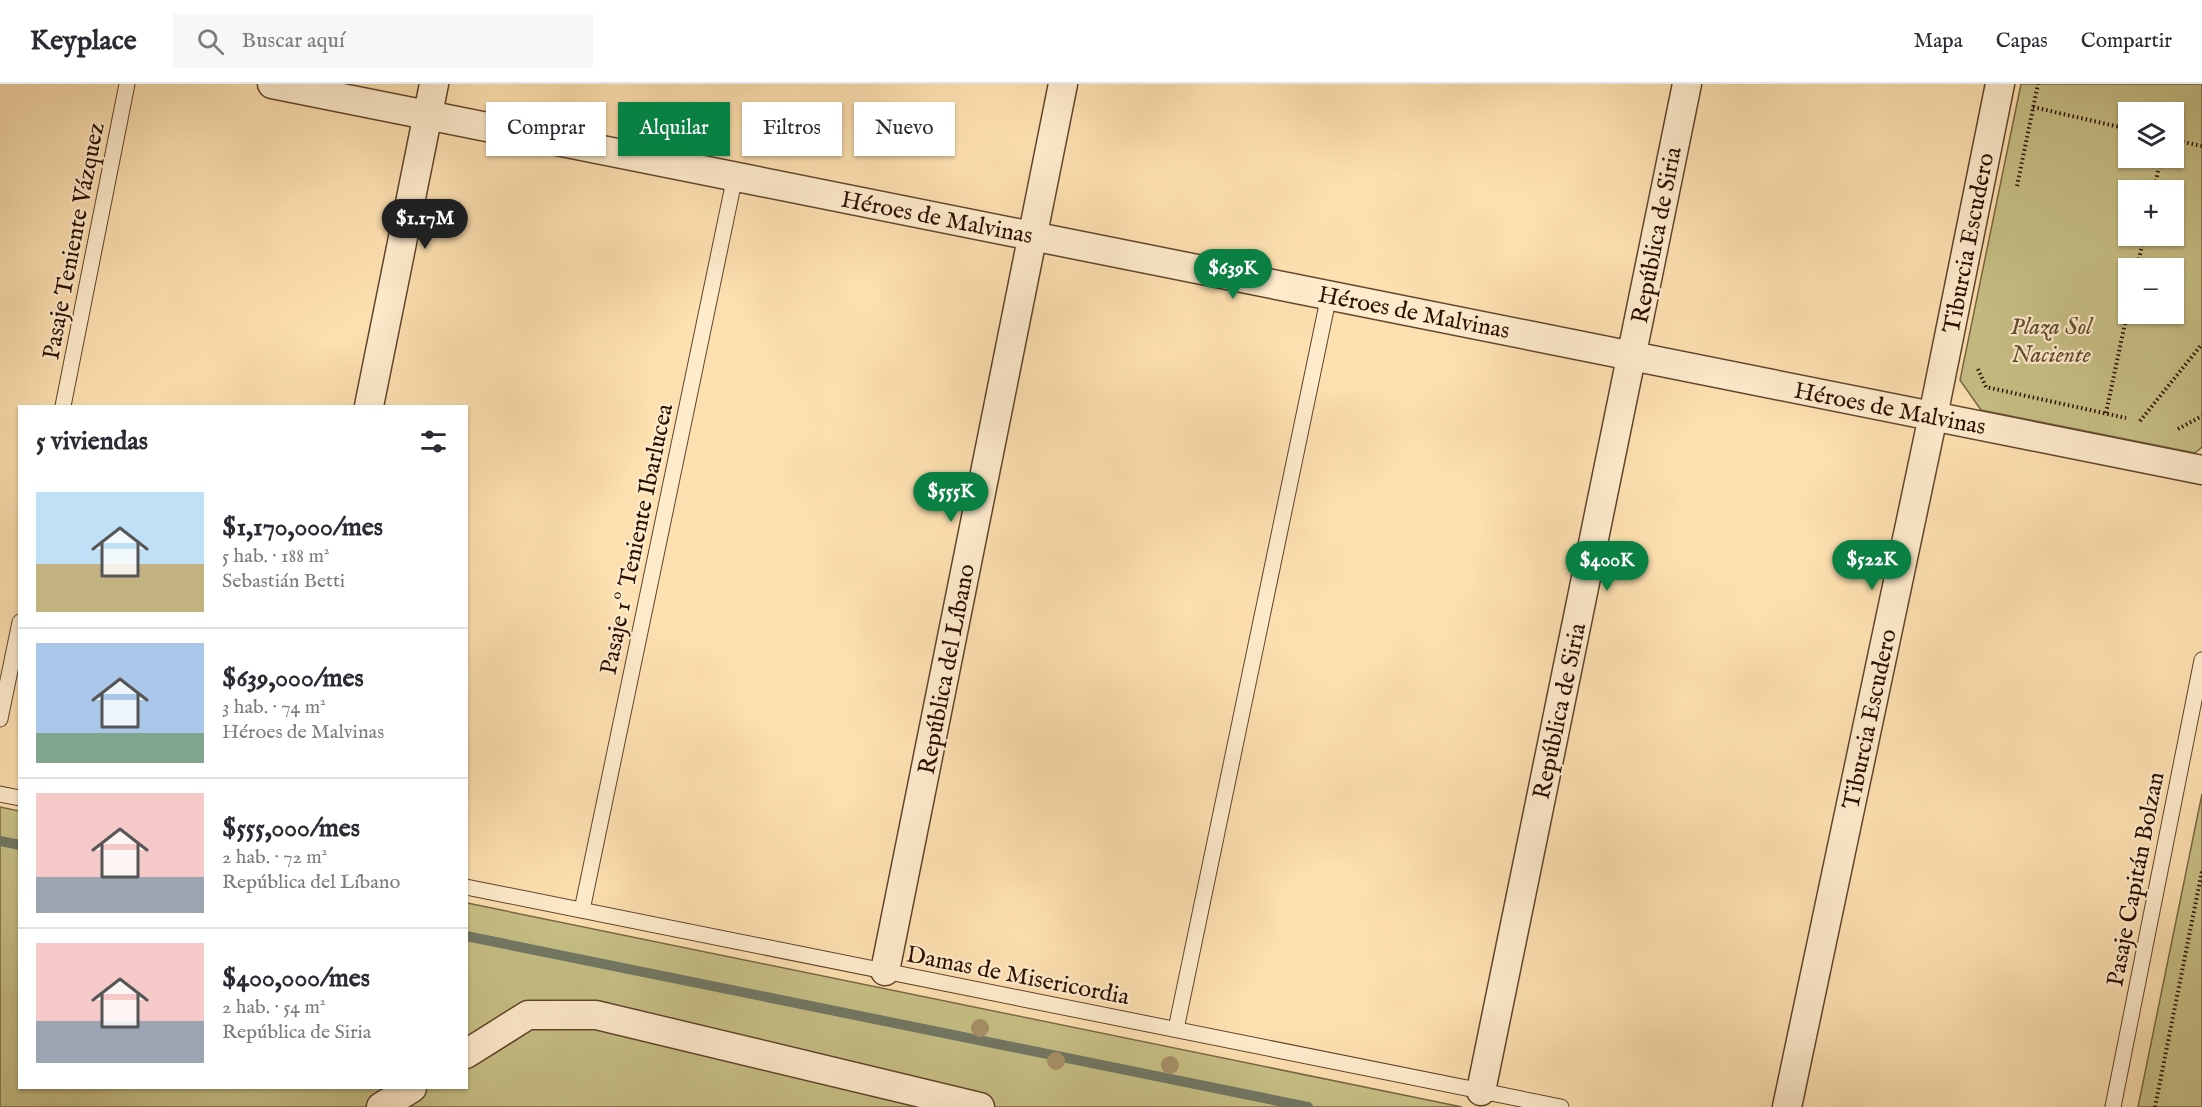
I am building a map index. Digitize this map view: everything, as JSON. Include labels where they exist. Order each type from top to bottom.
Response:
[{"type":"street","name":"Héroes de Malvinas","points":[[272,84],[2202,470]]},
{"type":"street","points":[[369,405],[434,84]]},
{"type":"street","name":"República del Líbano","points":[[885,971],[1063,84]]},
{"type":"street","name":"República de Siria","points":[[1481,1091],[1687,84]]},
{"type":"street","name":"Tiburcia Escudero","points":[[1787,1107],[1933,416],[2000,84]]},
{"type":"street","points":[[468,1053],[528,1016],[596,1015],[980,1107]]},
{"type":"street","points":[[381,1107],[410,1089]]},
{"type":"lane","name":"Pasaje Teniente Vázquez","points":[[63,405],[127,84]]},
{"type":"lane","name":"Pasaje 1º Teniente Ibarlucea","points":[[582,910],[735,176]]},
{"type":"lane","points":[[1176,1029],[1329,295]]},
{"type":"lane","points":[[0,720],[18,632]]},
{"type":"lane","name":"Pasaje Capitán Bolzan","points":[[2113,1107],[2202,660]]},
{"type":"lane","points":[[0,794],[18,798]]},
{"type":"lane","name":"Damas de Misericordia","points":[[468,887],[1561,1107]]},
{"type":"path","points":[[2016,187],[2038,84]]},
{"type":"path","points":[[2033,107],[2118,127]]},
{"type":"path","points":[[2184,142],[2202,146]]},
{"type":"path","points":[[2106,413],[2125,324]]},
{"type":"path","points":[[2140,421],[2202,344]]},
{"type":"path","points":[[1980,357],[1977,369],[1986,387],[2150,423]]},
{"type":"path","points":[[2170,427],[2180,429],[2202,416]]},
{"type":"path","points":[[2155,1107],[2202,871]]},
{"type":"green space","name":"Plaza Sol Naciente","points":[[2021,84],[2202,84],[2202,447],[2195,453],[1981,410],[1960,380]]},
{"type":"green space","points":[[2202,794],[2202,1107],[2138,1107]]},
{"type":"green space","points":[[0,807],[18,811],[18,1089],[468,1089],[468,903],[1462,1107],[0,1107]]},
{"type":"waterway","points":[[0,841],[18,845]]},
{"type":"waterway","points":[[468,936],[1308,1107]]}]
